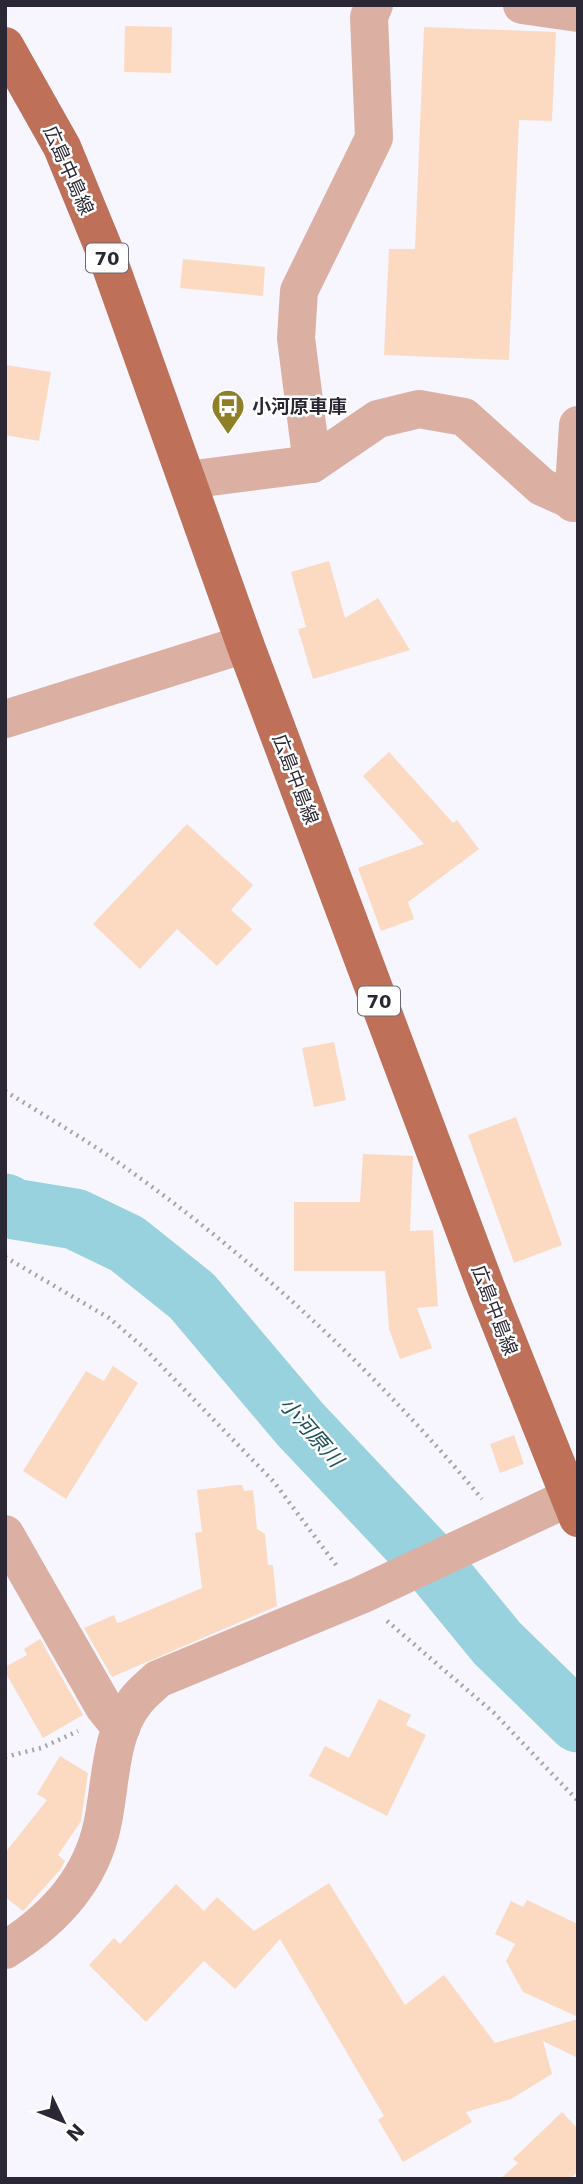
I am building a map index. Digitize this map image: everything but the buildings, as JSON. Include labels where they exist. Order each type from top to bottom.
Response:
[{"type":"main road","name":"広島中島線","points":[[5,46],[62,147],[108,259],[245,644],[573,1508]]},
{"type":"street","points":[[312,464],[296,338],[299,291],[374,138],[369,18],[374,5]]},
{"type":"street","points":[[522,5],[578,13]]},
{"type":"street","points":[[187,480],[312,464],[378,419],[419,409],[464,417],[542,487],[575,503],[578,425]]},
{"type":"street","points":[[5,719],[245,644]]},
{"type":"street","points":[[114,1720],[158,1679],[360,1595],[505,1526],[573,1508]]},
{"type":"street","points":[[5,1534],[114,1720],[102,1829],[84,1869],[66,1900],[46,1923],[5,1950]]},
{"type":"path","points":[[5,1091],[124,1167],[247,1262],[376,1381],[450,1460],[505,1526]]},
{"type":"path","points":[[5,1257],[109,1318],[183,1385],[220,1428],[274,1482],[360,1595],[494,1713],[578,1801]]},
{"type":"path","points":[[5,1756],[41,1748],[114,1720]]},
{"type":"waterway","name":"小河原川","points":[[5,1204],[14,1209],[75,1219],[127,1244],[192,1296],[300,1424],[433,1565],[497,1643],[578,1722]]},
{"type":"place","name":"小河原車庫","points":[[228,436]]}]
